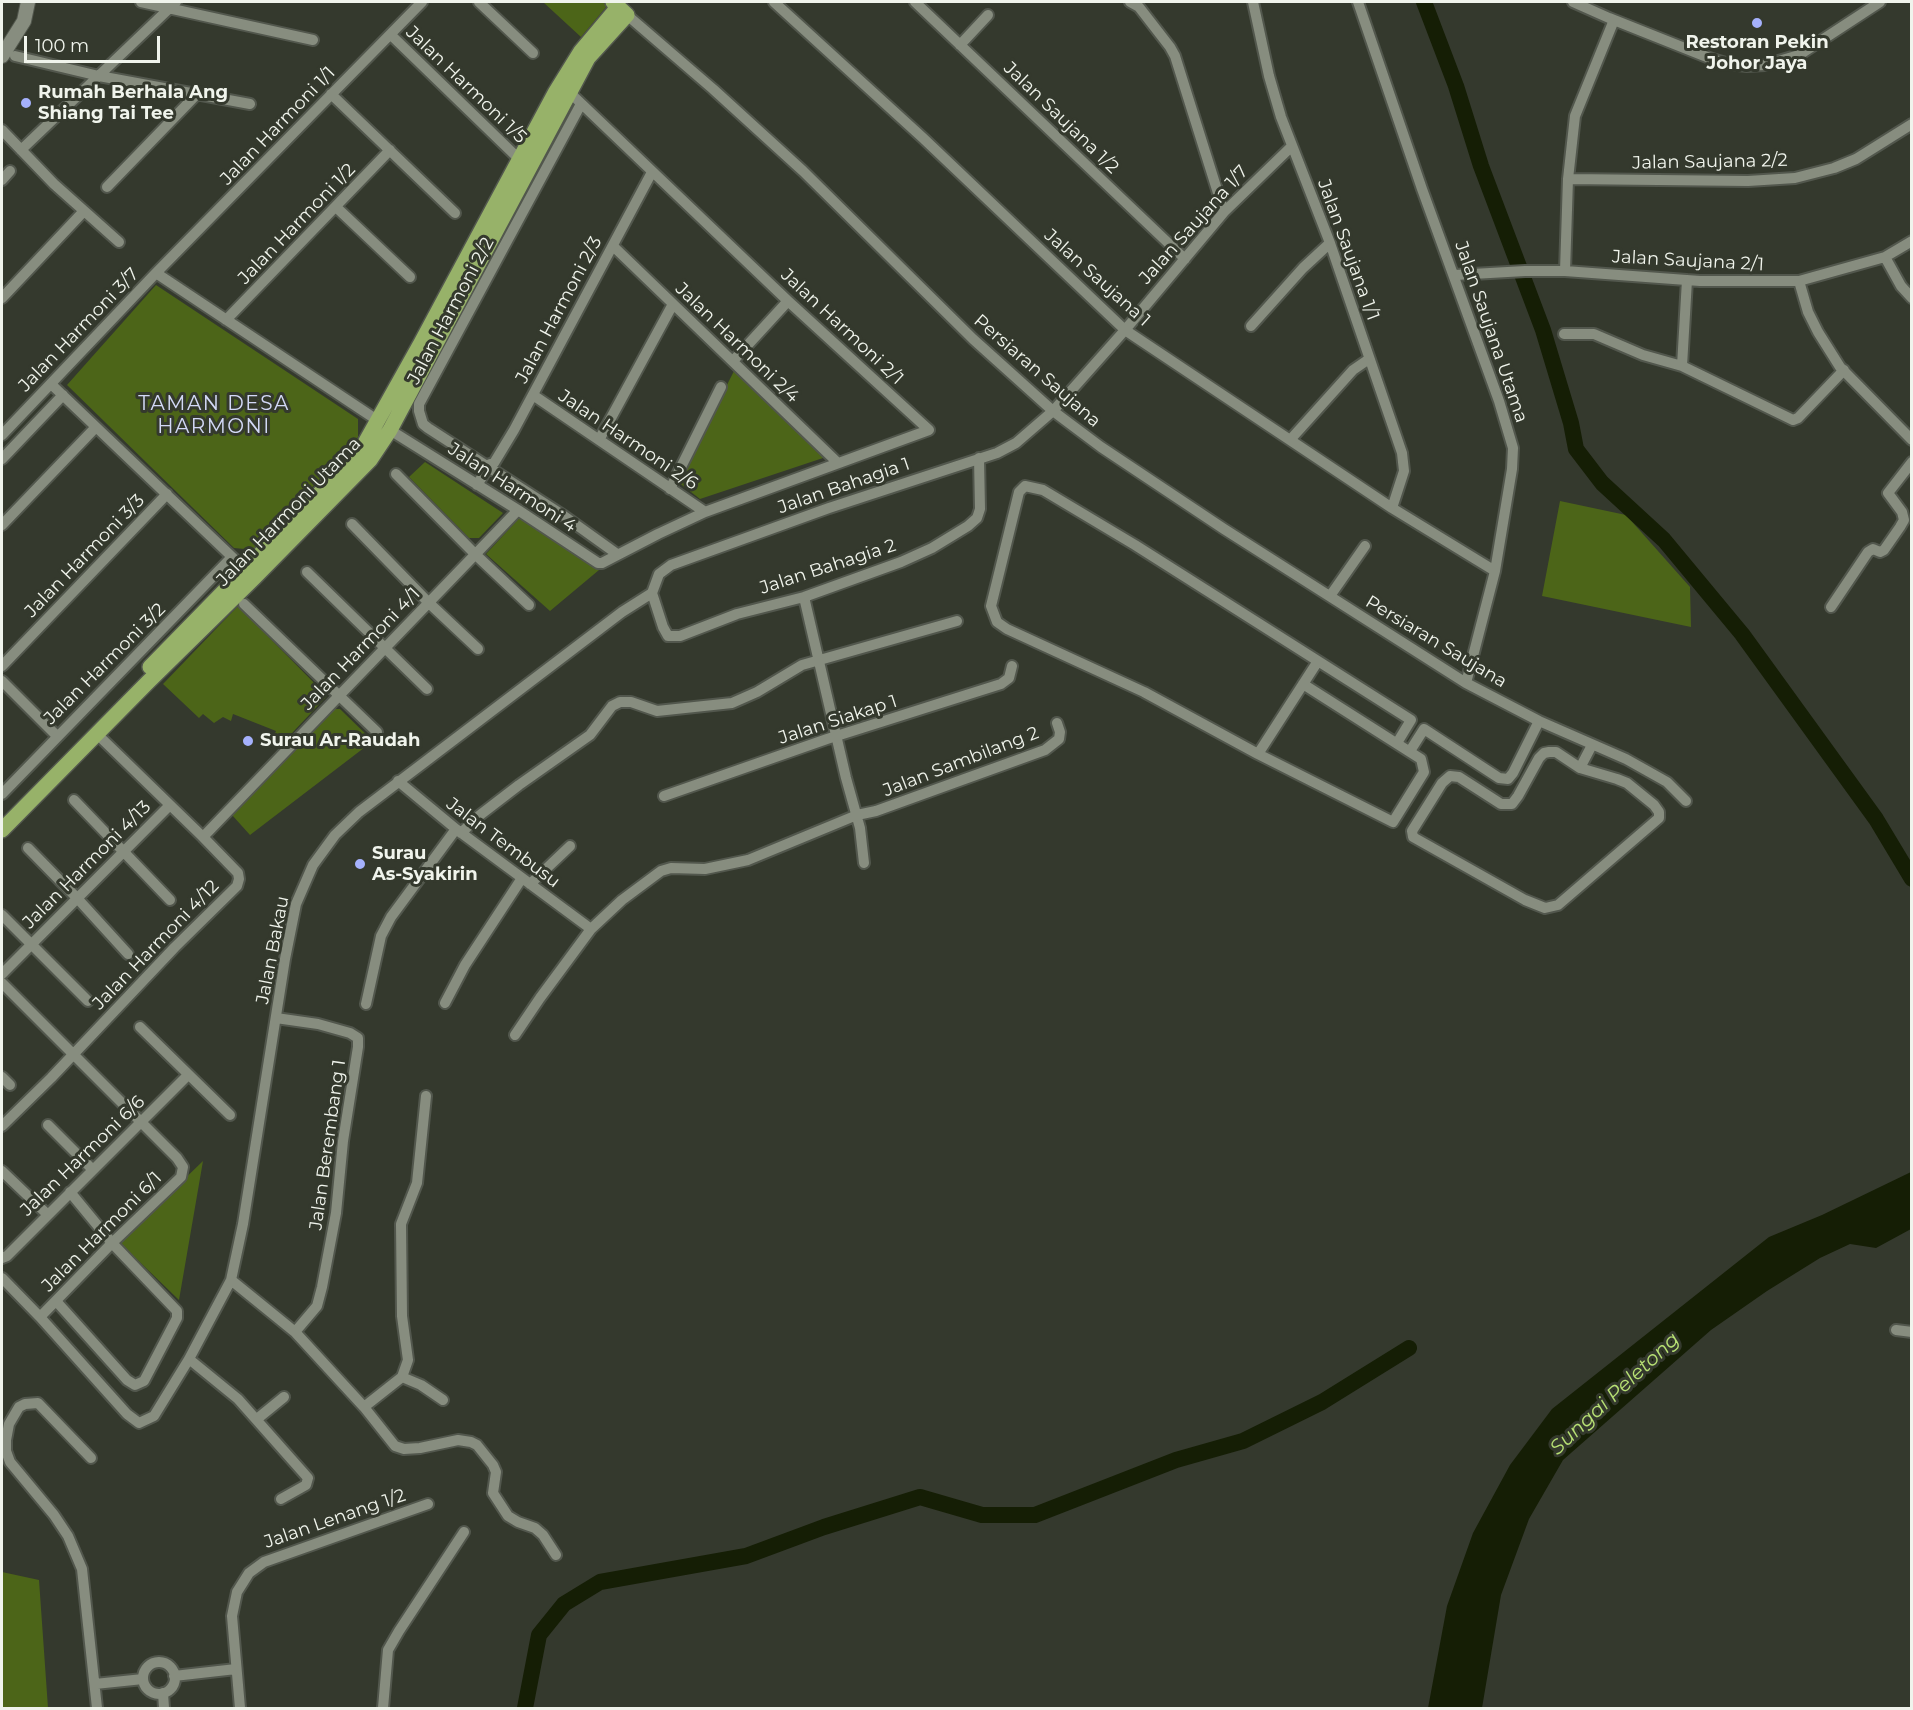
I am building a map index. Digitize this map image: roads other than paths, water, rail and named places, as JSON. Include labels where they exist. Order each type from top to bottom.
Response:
[{"type":"main road","name":"Jalan Harmoni Utama","points":[[2,824],[250,574],[370,460],[390,430],[565,88],[581,51],[619,8]]},
{"type":"main road","name":"Jalan Harmoni Utama","points":[[2,824],[98,734],[250,574],[360,452],[519,159],[565,88]]},
{"type":"street","points":[[28,2],[24,21],[8,56],[99,76],[250,104]]},
{"type":"street","points":[[141,2],[173,5],[313,40]]},
{"type":"street","name":"Jalan Harmoni 1/1","points":[[156,273],[422,2]]},
{"type":"street","points":[[479,2],[533,53]]},
{"type":"street","name":"Jalan Saujana 1","points":[[774,2],[1125,330],[1290,440],[1394,501],[1490,568]]},
{"type":"street","name":"Jalan Saujana 1/2","points":[[915,2],[1185,259]]},
{"type":"street","points":[[1130,2],[1139,8],[1175,56],[1224,212]]},
{"type":"street","name":"Jalan Saujana 1/1","points":[[1253,2],[1269,76],[1292,146],[1330,243],[1402,453],[1404,471],[1394,501]]},
{"type":"street","name":"Jalan Saujana Utama","points":[[1358,2],[1422,189],[1455,275],[1513,448],[1512,470],[1466,682]]},
{"type":"street","points":[[1573,2],[1712,59],[1747,66],[1765,65],[1799,55],[1880,2]]},
{"type":"street","points":[[21,150],[173,5]]},
{"type":"street","name":"Persiaran Saujana","points":[[619,8],[803,171],[973,339],[1053,411],[1101,447],[1330,597],[1466,682],[1539,720],[1626,759],[1667,782],[1686,801]]},
{"type":"street","points":[[960,45],[988,15]]},
{"type":"street","points":[[1565,272],[1568,179],[1575,116],[1614,20]]},
{"type":"street","name":"Jalan Harmoni 1/5","points":[[391,35],[519,159]]},
{"type":"street","name":"Jalan Harmoni 2/1","points":[[565,88],[788,301],[929,430],[705,512],[617,554]]},
{"type":"street","points":[[107,187],[197,94]]},
{"type":"street","points":[[331,94],[455,213]]},
{"type":"street","name":"Jalan Harmoni 2/2","points":[[581,104],[419,404],[420,418],[423,424],[491,467],[617,554]]},
{"type":"street","name":"Jalan Saujana 2/2","points":[[1568,179],[1748,181],[1795,178],[1834,168],[1856,159],[1911,124]]},
{"type":"street","points":[[2,130],[84,211],[119,242]]},
{"type":"street","name":"Jalan Saujana 1/7","points":[[1053,411],[1125,330],[1224,212],[1292,146]]},
{"type":"street","name":"Jalan Harmoni 1/2","points":[[226,320],[390,150]]},
{"type":"street","points":[[2,180],[10,171]]},
{"type":"street","name":"Jalan Harmoni 2/3","points":[[479,486],[533,395],[652,172]]},
{"type":"street","points":[[336,207],[410,277]]},
{"type":"street","points":[[2,298],[84,211]]},
{"type":"street","name":"Jalan Saujana 2/1","points":[[1455,275],[1526,271],[1687,280],[1800,281],[1885,257],[1911,242]]},
{"type":"street","points":[[1251,326],[1330,243]]},
{"type":"street","name":"Jalan Harmoni 2/4","points":[[613,246],[838,463]]},
{"type":"street","points":[[1885,257],[1901,286],[1911,298]]},
{"type":"street","points":[[156,273],[377,420]]},
{"type":"street","name":"Jalan Harmoni 3/7","points":[[2,435],[156,273]]},
{"type":"street","points":[[1682,366],[1687,280]]},
{"type":"street","points":[[1800,281],[1808,312],[1818,332],[1844,370],[1911,440]]},
{"type":"street","points":[[733,361],[788,301]]},
{"type":"street","points":[[599,440],[673,304]]},
{"type":"street","points":[[1564,334],[1594,334],[1643,355],[1682,366],[1793,420],[1798,418],[1844,370]]},
{"type":"street","points":[[1290,440],[1353,370],[1369,359]]},
{"type":"street","points":[[51,384],[250,574]]},
{"type":"street","points":[[670,489],[722,387]]},
{"type":"street","points":[[2,459],[63,395]]},
{"type":"street","name":"Jalan Harmoni 2/6","points":[[533,395],[705,512]]},
{"type":"street","name":"Jalan Bahagia 1","points":[[652,594],[658,574],[671,565],[997,453],[1016,443],[1053,411]]},
{"type":"street","points":[[2,525],[96,427]]},
{"type":"street","name":"Jalan Harmoni 4","points":[[390,430],[598,563],[617,554]]},
{"type":"street","name":"Jalan Bahagia 2","points":[[652,594],[668,636],[680,636],[737,614],[804,597],[901,562],[932,548],[975,521],[980,509],[979,458]]},
{"type":"street","points":[[1831,607],[1868,552],[1873,549],[1880,552],[1884,550],[1904,520],[1902,512],[1888,493],[1911,462]]},
{"type":"street","points":[[396,474],[529,605]]},
{"type":"street","points":[[1303,684],[1421,759],[1424,772],[1393,822],[1257,754],[1144,692],[1007,629],[997,622],[991,606],[1018,492],[1025,486],[1043,490],[1135,545],[1411,720],[1397,743]]},
{"type":"street","name":"Jalan Harmoni 3/3","points":[[2,666],[167,495]]},
{"type":"street","name":"Jalan Harmoni 4/1","points":[[203,837],[518,510]]},
{"type":"street","points":[[352,524],[429,603],[478,649]]},
{"type":"street","points":[[1330,597],[1365,546]]},
{"type":"street","name":"Jalan Harmoni 3/2","points":[[2,794],[232,557]]},
{"type":"street","points":[[307,572],[426,689]]},
{"type":"street","name":"Jalan Bakau","points":[[40,1317],[122,1409],[140,1424],[154,1416],[189,1359],[231,1280],[243,1224],[285,959],[296,904],[313,865],[335,835],[359,812],[622,612],[652,594]]},
{"type":"street","points":[[804,597],[836,737],[849,818],[864,863]]},
{"type":"street","points":[[244,604],[377,732]]},
{"type":"street","points":[[366,1004],[381,936],[391,916],[455,832],[590,735],[612,706],[620,702],[631,702],[657,711],[732,704],[757,692],[790,671],[818,660],[957,621]]},
{"type":"street","points":[[1257,754],[1318,661]]},
{"type":"street","name":"Jalan Siakap 1","points":[[664,796],[1001,684],[1009,678],[1012,666]]},
{"type":"street","points":[[2,681],[57,736]]},
{"type":"street","points":[[1410,751],[1424,729],[1499,778],[1508,778],[1513,773],[1539,720]]},
{"type":"street","name":"Jalan Sambilang 2","points":[[849,818],[920,796],[1045,750],[1059,739],[1060,732],[1057,723]]},
{"type":"street","name":"Jalan Harmoni 4/12","points":[[2,1126],[237,886],[238,873],[98,734]]},
{"type":"street","points":[[1580,768],[1592,745]]},
{"type":"street","points":[[1556,752],[1580,768],[1627,783],[1654,805],[1659,812],[1659,818],[1558,905],[1545,908],[1525,900],[1413,837],[1412,831],[1442,783],[1450,776],[1459,777],[1501,804],[1512,804],[1544,753],[1556,752]]},
{"type":"street","name":"Jalan Tembusu","points":[[398,781],[455,832],[587,934]]},
{"type":"street","points":[[74,800],[170,900]]},
{"type":"street","name":"Jalan Harmoni 4/13","points":[[2,974],[170,805]]},
{"type":"street","points":[[515,1035],[587,934],[622,900],[661,871],[671,868],[705,869],[748,860],[849,818]]},
{"type":"street","points":[[445,1003],[465,965],[522,883],[570,846]]},
{"type":"street","points":[[28,848],[128,954]]},
{"type":"street","points":[[2,915],[88,1001]]},
{"type":"street","points":[[2,983],[141,1123]]},
{"type":"street","name":"Jalan Berembang 1","points":[[277,1015],[350,1033],[358,1038],[343,1141],[336,1213],[322,1287],[317,1306],[295,1332]]},
{"type":"street","points":[[140,1027],[230,1115]]},
{"type":"street","name":"Jalan Harmoni 6/6","points":[[2,1258],[7,1256],[188,1075]]},
{"type":"street","points":[[2,1077],[10,1085]]},
{"type":"street","points":[[360,1401],[402,1377],[408,1360],[402,1316],[401,1224],[417,1183],[426,1096]]},
{"type":"street","name":"Jalan Harmoni 6/1","points":[[40,1317],[181,1177],[183,1167],[177,1158],[141,1123]]},
{"type":"street","points":[[48,1125],[93,1170]]},
{"type":"street","points":[[2,1171],[47,1214]]},
{"type":"street","points":[[56,1301],[120,1373],[135,1385],[144,1381],[177,1317],[177,1311],[112,1243],[70,1192]]},
{"type":"street","points":[[2,1278],[40,1317]]},
{"type":"street","points":[[231,1280],[295,1332],[360,1401],[395,1446],[404,1449],[420,1448],[458,1440],[477,1445],[493,1465],[496,1472],[493,1493],[508,1516],[535,1528],[543,1535],[556,1555]]},
{"type":"street","points":[[1896,1330],[1911,1332]]},
{"type":"street","points":[[189,1359],[238,1399],[308,1478],[306,1485],[281,1499]]},
{"type":"street","points":[[402,1377],[421,1384],[443,1400]]},
{"type":"street","points":[[257,1419],[284,1397]]},
{"type":"street","points":[[91,1458],[38,1403],[19,1407],[9,1424],[6,1451],[10,1462],[69,1536],[82,1569],[97,1708]]},
{"type":"street","name":"Jalan Lenang 1/2","points":[[240,1708],[231,1616],[237,1592],[249,1573],[264,1562],[428,1504]]},
{"type":"street","points":[[383,1708],[388,1650],[464,1532]]},
{"type":"street","points":[[158,1662],[167,1664],[174,1676],[172,1687],[163,1693],[148,1689],[143,1679],[148,1666],[158,1662]]},
{"type":"street","points":[[174,1676],[236,1669]]},
{"type":"street","points":[[94,1684],[143,1679]]},
{"type":"street","points":[[163,1693],[164,1708]]},
{"type":"water","name":"Sungai Peletong","points":[[1911,1172],[1911,1229],[1876,1248],[1850,1244],[1820,1258],[1767,1291],[1711,1330],[1563,1460],[1529,1519],[1501,1595],[1482,1708],[1428,1708],[1447,1606],[1473,1533],[1510,1465],[1552,1409],[1769,1237],[1822,1215]]},
{"type":"waterway","points":[[1424,2],[1456,86],[1481,166],[1543,330],[1571,423],[1576,449],[1602,483],[1664,540],[1742,634],[1876,819],[1912,879]]},
{"type":"waterway","points":[[525,1708],[539,1635],[564,1604],[600,1582],[746,1556],[824,1527],[920,1497],[982,1515],[1035,1515],[1176,1460],[1243,1441],[1322,1402],[1409,1348]]},
{"type":"place","name":"Restoran Pekin Johor Jaya","points":[[1757,23]]},
{"type":"place","name":"Rumah Berhala Ang Shiang Tai Tee","points":[[26,103]]},
{"type":"place","name":"Surau Ar-Raudah","points":[[248,741]]},
{"type":"place","name":"Surau As-Syakirin","points":[[360,864]]},
{"type":"district","name":"TAMAN DESA HARMONI","points":[[214,416]]}]
